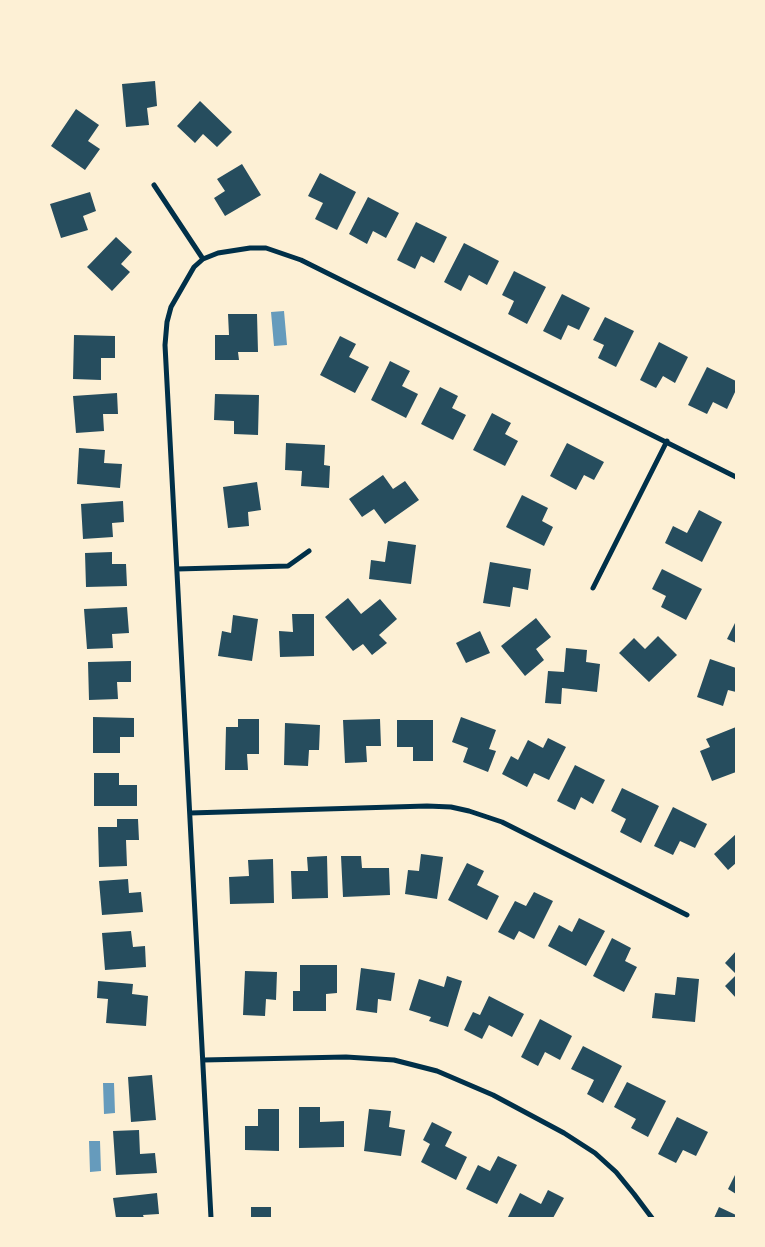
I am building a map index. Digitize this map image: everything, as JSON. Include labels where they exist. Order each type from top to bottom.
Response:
[{"type":"street","points":[[154,185],[203,259]]},
{"type":"street","points":[[211,1218],[165,341],[171,307],[194,267],[203,259],[218,253],[250,248],[266,248],[301,260],[736,477]]},
{"type":"street","points":[[593,588],[667,441]]},
{"type":"street","points":[[177,569],[288,566],[309,550]]},
{"type":"street","points":[[190,813],[427,806],[451,807],[502,822],[687,915]]},
{"type":"street","points":[[203,1060],[354,1058],[394,1060],[437,1071],[493,1095],[564,1132],[595,1153],[616,1172],[652,1218]]},
{"type":"water","points":[[284,311],[287,345],[274,346],[271,312]]},
{"type":"water","points":[[103,1083],[114,1083],[115,1113],[104,1114]]},
{"type":"water","points":[[89,1141],[100,1141],[101,1171],[90,1172]]},
{"type":"building","points":[[155,81],[157,106],[147,108],[149,125],[126,127],[122,84]]},
{"type":"building","points":[[200,101],[232,132],[217,147],[203,134],[195,143],[177,126]]},
{"type":"building","points":[[76,109],[99,125],[88,141],[100,149],[85,170],[51,146]]},
{"type":"building","points":[[242,164],[261,195],[225,216],[214,198],[225,191],[217,179]]},
{"type":"building","points":[[320,173],[356,192],[337,230],[315,219],[323,203],[308,196]]},
{"type":"building","points":[[90,192],[96,211],[83,216],[88,230],[61,238],[50,204]]},
{"type":"building","points":[[368,197],[399,213],[386,238],[373,231],[367,244],[349,234]]},
{"type":"building","points":[[416,222],[447,237],[434,263],[421,256],[415,269],[397,260]]},
{"type":"building","points":[[116,237],[132,252],[121,264],[130,272],[112,291],[87,267]]},
{"type":"building","points":[[464,243],[499,261],[487,285],[469,275],[461,291],[444,282]]},
{"type":"building","points":[[514,271],[546,287],[527,324],[508,314],[514,301],[502,295]]},
{"type":"building","points":[[562,294],[590,308],[579,330],[568,325],[561,340],[543,331]]},
{"type":"building","points":[[228,314],[257,314],[258,352],[238,352],[239,360],[215,360],[215,335],[229,335]]},
{"type":"building","points":[[605,317],[634,331],[616,367],[598,358],[604,345],[593,340]]},
{"type":"building","points":[[74,335],[115,336],[115,358],[101,358],[101,380],[73,379]]},
{"type":"building","points":[[340,336],[356,344],[349,357],[369,367],[355,393],[320,375]]},
{"type":"building","points":[[659,342],[688,357],[675,383],[663,376],[656,388],[640,380]]},
{"type":"building","points":[[390,361],[410,371],[402,386],[418,394],[406,418],[371,400]]},
{"type":"building","points":[[707,367],[736,381],[736,390],[727,409],[713,402],[707,414],[688,405]]},
{"type":"building","points":[[440,387],[458,396],[452,408],[466,415],[453,440],[421,424]]},
{"type":"building","points":[[117,393],[118,414],[103,414],[104,431],[76,433],[73,396]]},
{"type":"building","points":[[215,394],[259,395],[258,435],[234,434],[234,421],[214,420]]},
{"type":"building","points":[[492,413],[511,423],[505,434],[518,441],[505,466],[473,450]]},
{"type":"building","points":[[286,443],[325,445],[324,465],[330,466],[329,488],[301,486],[302,471],[285,470]]},
{"type":"building","points":[[567,443],[604,462],[594,480],[584,475],[576,490],[550,476]]},
{"type":"building","points":[[79,448],[105,450],[104,463],[122,464],[120,488],[77,484]]},
{"type":"building","points":[[383,475],[393,489],[405,481],[419,500],[385,524],[374,509],[362,517],[349,499]]},
{"type":"building","points":[[257,482],[261,510],[248,512],[249,526],[228,528],[223,487]]},
{"type":"building","points":[[522,495],[548,508],[542,521],[553,527],[544,546],[506,527]]},
{"type":"building","points":[[123,501],[124,522],[112,523],[113,537],[83,539],[81,504]]},
{"type":"building","points":[[699,510],[722,522],[702,562],[665,543],[673,526],[687,533]]},
{"type":"building","points":[[388,541],[416,545],[411,584],[369,579],[371,560],[385,562]]},
{"type":"building","points":[[112,552],[112,564],[126,564],[127,586],[86,587],[85,553]]},
{"type":"building","points":[[490,562],[531,569],[528,590],[513,587],[510,607],[483,603]]},
{"type":"building","points":[[662,569],[702,589],[686,620],[661,607],[666,596],[652,589]]},
{"type":"building","points":[[348,598],[361,614],[380,599],[397,619],[379,635],[387,643],[372,655],[363,644],[353,651],[325,617]]},
{"type":"building","points":[[127,607],[129,633],[112,634],[113,648],[87,649],[84,609]]},
{"type":"building","points":[[292,614],[314,614],[314,656],[280,657],[279,631],[293,632]]},
{"type":"building","points":[[233,615],[258,619],[252,661],[218,656],[222,631],[231,633]]},
{"type":"building","points":[[536,618],[551,637],[536,649],[544,660],[525,676],[501,646]]},
{"type":"building","points":[[736,621],[736,643],[727,639]]},
{"type":"building","points":[[480,631],[490,653],[466,663],[456,643]]},
{"type":"building","points":[[658,636],[677,655],[649,682],[619,653],[634,638],[645,649]]},
{"type":"building","points":[[566,648],[587,650],[586,662],[600,664],[597,692],[562,688],[561,704],[545,703],[548,671],[564,672]]},
{"type":"building","points":[[710,659],[736,668],[736,692],[728,690],[723,706],[697,697]]},
{"type":"building","points":[[131,661],[131,682],[117,682],[118,699],[89,700],[88,662]]},
{"type":"building","points":[[93,717],[134,718],[134,737],[120,737],[120,753],[93,753]]},
{"type":"building","points":[[461,717],[496,730],[489,749],[496,751],[488,772],[463,762],[468,748],[452,742]]},
{"type":"building","points":[[238,719],[259,719],[259,754],[247,754],[248,770],[225,770],[226,727],[238,727]]},
{"type":"building","points":[[380,719],[381,746],[366,746],[367,762],[345,763],[343,720]]},
{"type":"building","points":[[397,720],[433,720],[433,761],[413,761],[413,747],[397,747]]},
{"type":"building","points":[[285,723],[320,725],[319,750],[309,750],[308,766],[284,765]]},
{"type":"building","points":[[736,727],[736,772],[712,781],[700,751],[710,747],[706,739]]},
{"type":"building","points":[[548,738],[566,747],[549,780],[534,773],[527,787],[502,774],[511,756],[518,760],[528,740],[543,748]]},
{"type":"building","points":[[575,765],[605,780],[593,804],[581,797],[575,810],[557,801]]},
{"type":"building","points":[[94,773],[119,773],[119,785],[137,785],[137,806],[94,806]]},
{"type":"building","points":[[622,788],[659,806],[641,843],[620,832],[626,819],[611,811]]},
{"type":"building","points":[[673,807],[707,824],[695,848],[680,841],[673,855],[654,846]]},
{"type":"building","points":[[117,819],[138,819],[139,840],[126,840],[127,866],[99,867],[98,827],[117,827]]},
{"type":"building","points":[[736,834],[736,863],[728,870],[714,854]]},
{"type":"building","points":[[421,854],[443,857],[437,899],[405,894],[408,870],[419,871]]},
{"type":"building","points":[[327,856],[328,898],[292,899],[291,871],[308,871],[307,857]]},
{"type":"building","points":[[341,856],[361,856],[362,868],[389,868],[390,895],[343,897]]},
{"type":"building","points":[[273,859],[274,903],[230,904],[229,877],[249,876],[248,860]]},
{"type":"building","points":[[467,863],[484,871],[477,885],[499,896],[487,920],[448,900]]},
{"type":"building","points":[[128,879],[129,893],[141,892],[143,912],[102,915],[99,881]]},
{"type":"building","points":[[534,892],[553,901],[534,939],[519,931],[514,940],[498,932],[515,901],[526,906]]},
{"type":"building","points":[[579,918],[605,931],[586,966],[548,946],[559,925],[572,932]]},
{"type":"building","points":[[131,931],[133,947],[145,946],[146,967],[105,970],[102,933]]},
{"type":"building","points":[[612,938],[631,948],[625,961],[637,967],[624,992],[593,976]]},
{"type":"building","points":[[736,951],[736,974],[725,963]]},
{"type":"building","points":[[300,965],[337,965],[337,993],[326,994],[326,1011],[293,1011],[293,991],[300,991]]},
{"type":"building","points":[[361,968],[395,973],[391,1001],[378,999],[377,1013],[356,1010]]},
{"type":"building","points":[[245,971],[277,972],[276,1000],[266,999],[265,1016],[243,1015]]},
{"type":"building","points":[[736,975],[736,998],[725,986]]},
{"type":"building","points":[[447,976],[462,981],[448,1027],[429,1021],[431,1017],[409,1010],[419,979],[444,987]]},
{"type":"building","points":[[677,977],[699,979],[695,1022],[652,1018],[655,993],[675,995]]},
{"type":"building","points":[[98,981],[133,984],[132,994],[148,996],[146,1026],[106,1023],[108,999],[97,998]]},
{"type":"building","points":[[489,996],[524,1014],[512,1037],[489,1025],[482,1039],[464,1030],[473,1012],[480,1015]]},
{"type":"building","points":[[540,1019],[572,1036],[560,1060],[545,1052],[538,1066],[521,1057]]},
{"type":"building","points":[[583,1046],[622,1066],[603,1103],[587,1094],[594,1080],[571,1069]]},
{"type":"building","points":[[152,1075],[156,1120],[131,1122],[128,1077]]},
{"type":"building","points":[[627,1082],[666,1101],[648,1137],[631,1128],[636,1119],[614,1107]]},
{"type":"building","points":[[299,1107],[320,1107],[320,1122],[344,1121],[344,1147],[299,1148]]},
{"type":"building","points":[[258,1109],[279,1109],[279,1151],[245,1150],[245,1126],[258,1126]]},
{"type":"building","points":[[369,1109],[391,1111],[389,1127],[405,1130],[401,1156],[364,1151]]},
{"type":"building","points":[[677,1117],[708,1132],[696,1156],[683,1150],[676,1163],[658,1154]]},
{"type":"building","points":[[432,1122],[452,1132],[445,1146],[467,1157],[456,1180],[421,1162],[430,1144],[423,1140]]},
{"type":"building","points":[[139,1130],[140,1154],[155,1153],[157,1173],[116,1175],[113,1131]]},
{"type":"building","points":[[498,1156],[517,1165],[497,1204],[466,1189],[478,1165],[490,1171]]},
{"type":"building","points":[[736,1173],[736,1194],[728,1189]]},
{"type":"building","points":[[548,1190],[564,1198],[553,1218],[508,1217],[520,1193],[541,1204]]},
{"type":"building","points":[[157,1193],[159,1214],[143,1215],[144,1218],[116,1218],[113,1198]]},
{"type":"building","points":[[251,1207],[271,1207],[271,1218],[251,1218]]},
{"type":"building","points":[[719,1207],[736,1215],[736,1218],[714,1218]]}]
